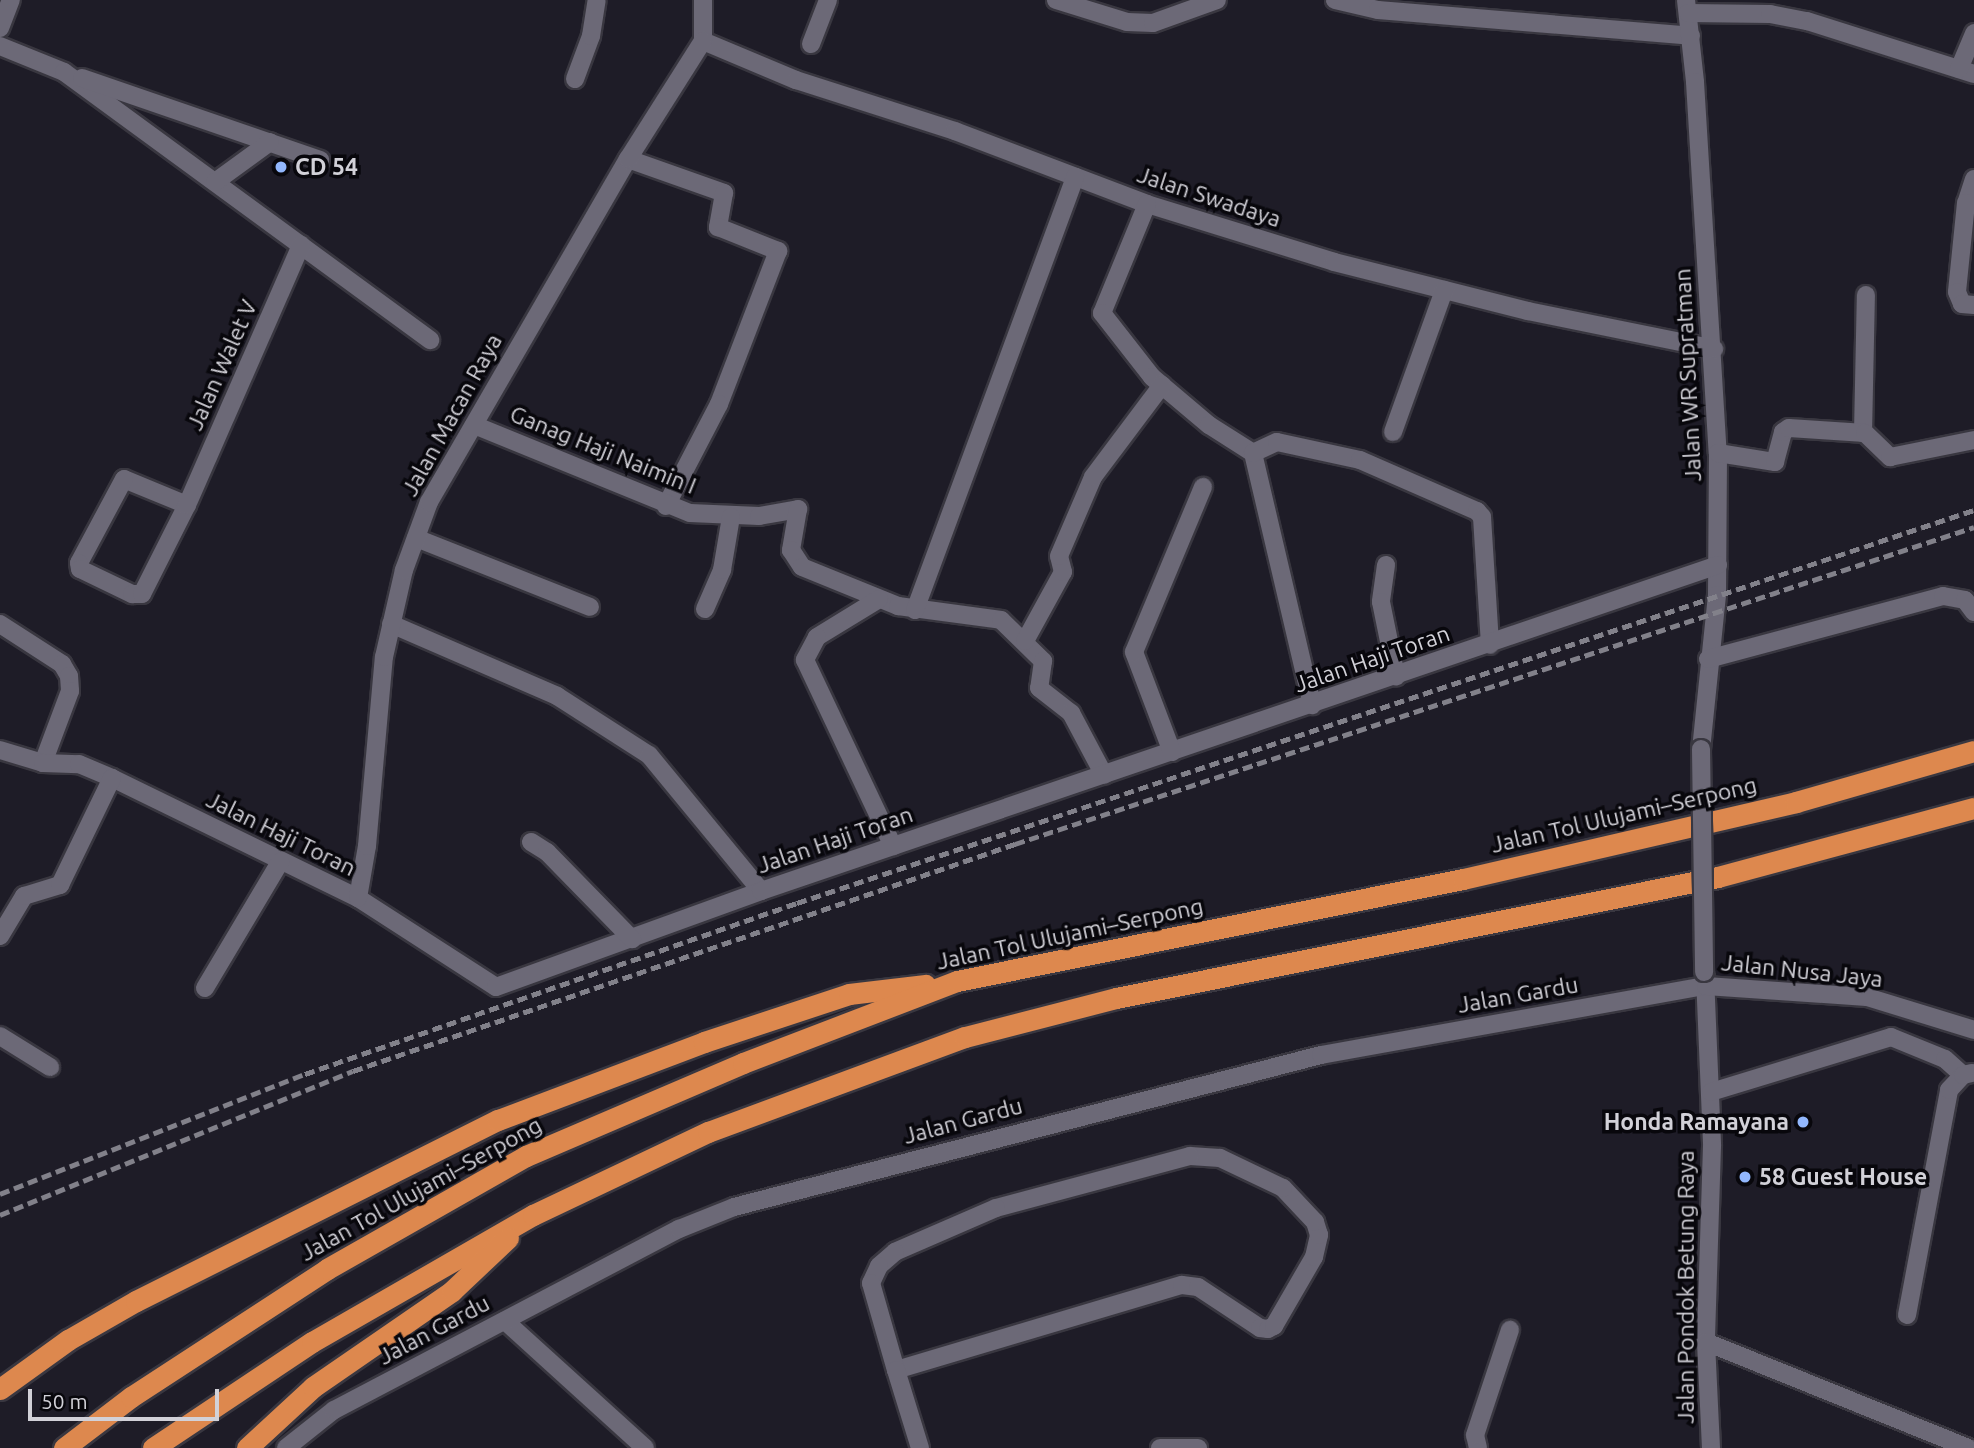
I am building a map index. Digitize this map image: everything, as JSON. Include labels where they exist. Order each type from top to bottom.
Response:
[{"type":"highway","name":"Jalan Tol Ulujami–Serpong","points":[[64,1448],[131,1397],[327,1269],[526,1156],[743,1063],[957,981],[1463,879],[1797,802],[1974,751]]},
{"type":"highway","points":[[153,1448],[312,1342],[533,1215],[708,1132],[965,1037],[1116,998],[1718,877],[1974,807]]},
{"type":"highway","points":[[0,1389],[68,1340],[136,1301],[498,1121],[704,1042],[849,994],[957,981]]},
{"type":"highway","points":[[247,1448],[313,1387],[452,1291],[533,1215]]},
{"type":"street","points":[[0,28],[11,0]]},
{"type":"street","points":[[575,79],[591,36],[597,0]]},
{"type":"street","points":[[703,0],[703,41]]},
{"type":"street","points":[[811,44],[828,0]]},
{"type":"street","points":[[1056,0],[1127,22],[1153,23],[1217,0]]},
{"type":"street","points":[[1335,0],[1378,10],[1691,36]]},
{"type":"street","points":[[1687,6],[1770,14],[1807,21],[1967,72],[1974,33]]},
{"type":"street","name":"Jalan WR Supratman","points":[[1687,6],[1714,349],[1718,453],[1717,565],[1701,749]]},
{"type":"street","name":"Jalan Macan Raya","points":[[358,898],[367,846],[384,657],[391,624],[429,502],[628,159],[703,41]]},
{"type":"street","name":"Jalan Swadaya","points":[[703,41],[796,80],[955,131],[1147,205],[1334,262],[1444,290],[1714,349]]},
{"type":"street","points":[[0,46],[64,72],[320,160]]},
{"type":"street","points":[[64,72],[430,340]]},
{"type":"street","points":[[215,181],[270,142]]},
{"type":"street","points":[[628,159],[723,193],[718,227],[778,251],[719,404],[666,506]]},
{"type":"street","points":[[915,610],[1075,177]]},
{"type":"street","points":[[1974,179],[1966,204],[1957,292],[1962,304],[1974,305]]},
{"type":"street","points":[[1147,205],[1102,313],[1161,385],[1209,425],[1253,453],[1312,705]]},
{"type":"street","name":"Jalan Walet V","points":[[187,505],[124,479],[79,563],[80,569],[132,594],[142,594],[187,505],[301,245]]},
{"type":"street","points":[[1393,432],[1444,290]]},
{"type":"street","points":[[1863,433],[1866,295]]},
{"type":"street","points":[[1025,641],[1063,572],[1059,556],[1093,477],[1161,385]]},
{"type":"street","name":"Ganag Haji Naimin I","points":[[474,425],[666,506],[731,517],[798,509],[791,550],[802,567],[879,599]]},
{"type":"street","points":[[1718,453],[1775,462],[1785,429],[1863,433],[1890,457],[1974,440]]},
{"type":"street","points":[[1253,453],[1277,442],[1360,460],[1477,511],[1482,517],[1490,645]]},
{"type":"street","points":[[1172,752],[1134,652],[1203,487]]},
{"type":"street","points":[[705,609],[722,570],[731,517]]},
{"type":"street","points":[[416,538],[590,607]]},
{"type":"street","points":[[1386,565],[1381,601],[1396,676]]},
{"type":"street","name":"Jalan Haji Toran","points":[[0,750],[43,763],[79,764],[112,778],[358,898],[496,987],[761,891],[1490,645],[1717,565]]},
{"type":"street","points":[[1709,659],[1943,596],[1965,600],[1974,612]]},
{"type":"street","points":[[893,846],[805,660],[817,637],[879,599],[915,610],[994,618],[1025,641],[1045,666],[1039,688],[1071,713],[1104,775]]},
{"type":"street","points":[[0,624],[62,664],[69,676],[69,691],[43,763]]},
{"type":"street","points":[[391,624],[557,696],[649,755],[761,891]]},
{"type":"street","name":"Jalan Pondok Betung Raya","points":[[1701,749],[1705,979],[1711,1093],[1706,1342],[1711,1448]]},
{"type":"street","points":[[0,936],[24,896],[60,885],[112,778]]},
{"type":"street","points":[[531,842],[547,852],[632,939]]},
{"type":"street","points":[[205,988],[280,862]]},
{"type":"street","name":"Jalan Nusa Jaya","points":[[1705,979],[1867,997],[1974,1030]]},
{"type":"street","name":"Jalan Gardu","points":[[286,1448],[334,1410],[679,1229],[734,1208],[1321,1055],[1705,979]]},
{"type":"street","points":[[0,1036],[50,1068]]},
{"type":"street","points":[[1711,1093],[1891,1037],[1945,1059],[1968,1074],[1949,1090],[1907,1315]]},
{"type":"street","points":[[896,1370],[1182,1285],[1198,1287],[1260,1328],[1268,1329],[1275,1326],[1314,1257],[1319,1236],[1315,1222],[1283,1188],[1220,1158],[1190,1156],[996,1208],[895,1252],[873,1277],[896,1370],[920,1448]]},
{"type":"street","points":[[505,1321],[645,1448]]},
{"type":"street","points":[[1478,1448],[1475,1435],[1510,1330]]},
{"type":"street","points":[[1706,1342],[1968,1448]]},
{"type":"street","points":[[1160,1448],[1198,1448]]},
{"type":"railway","points":[[0,1194],[305,1074],[797,903],[1974,510]]},
{"type":"railway","points":[[0,1215],[353,1071],[1015,844],[1974,527]]},
{"type":"place","name":"CD 54","points":[[281,167]]},
{"type":"place","name":"Honda Ramayana","points":[[1803,1122]]},
{"type":"place","name":"58 Guest House","points":[[1745,1177]]}]
